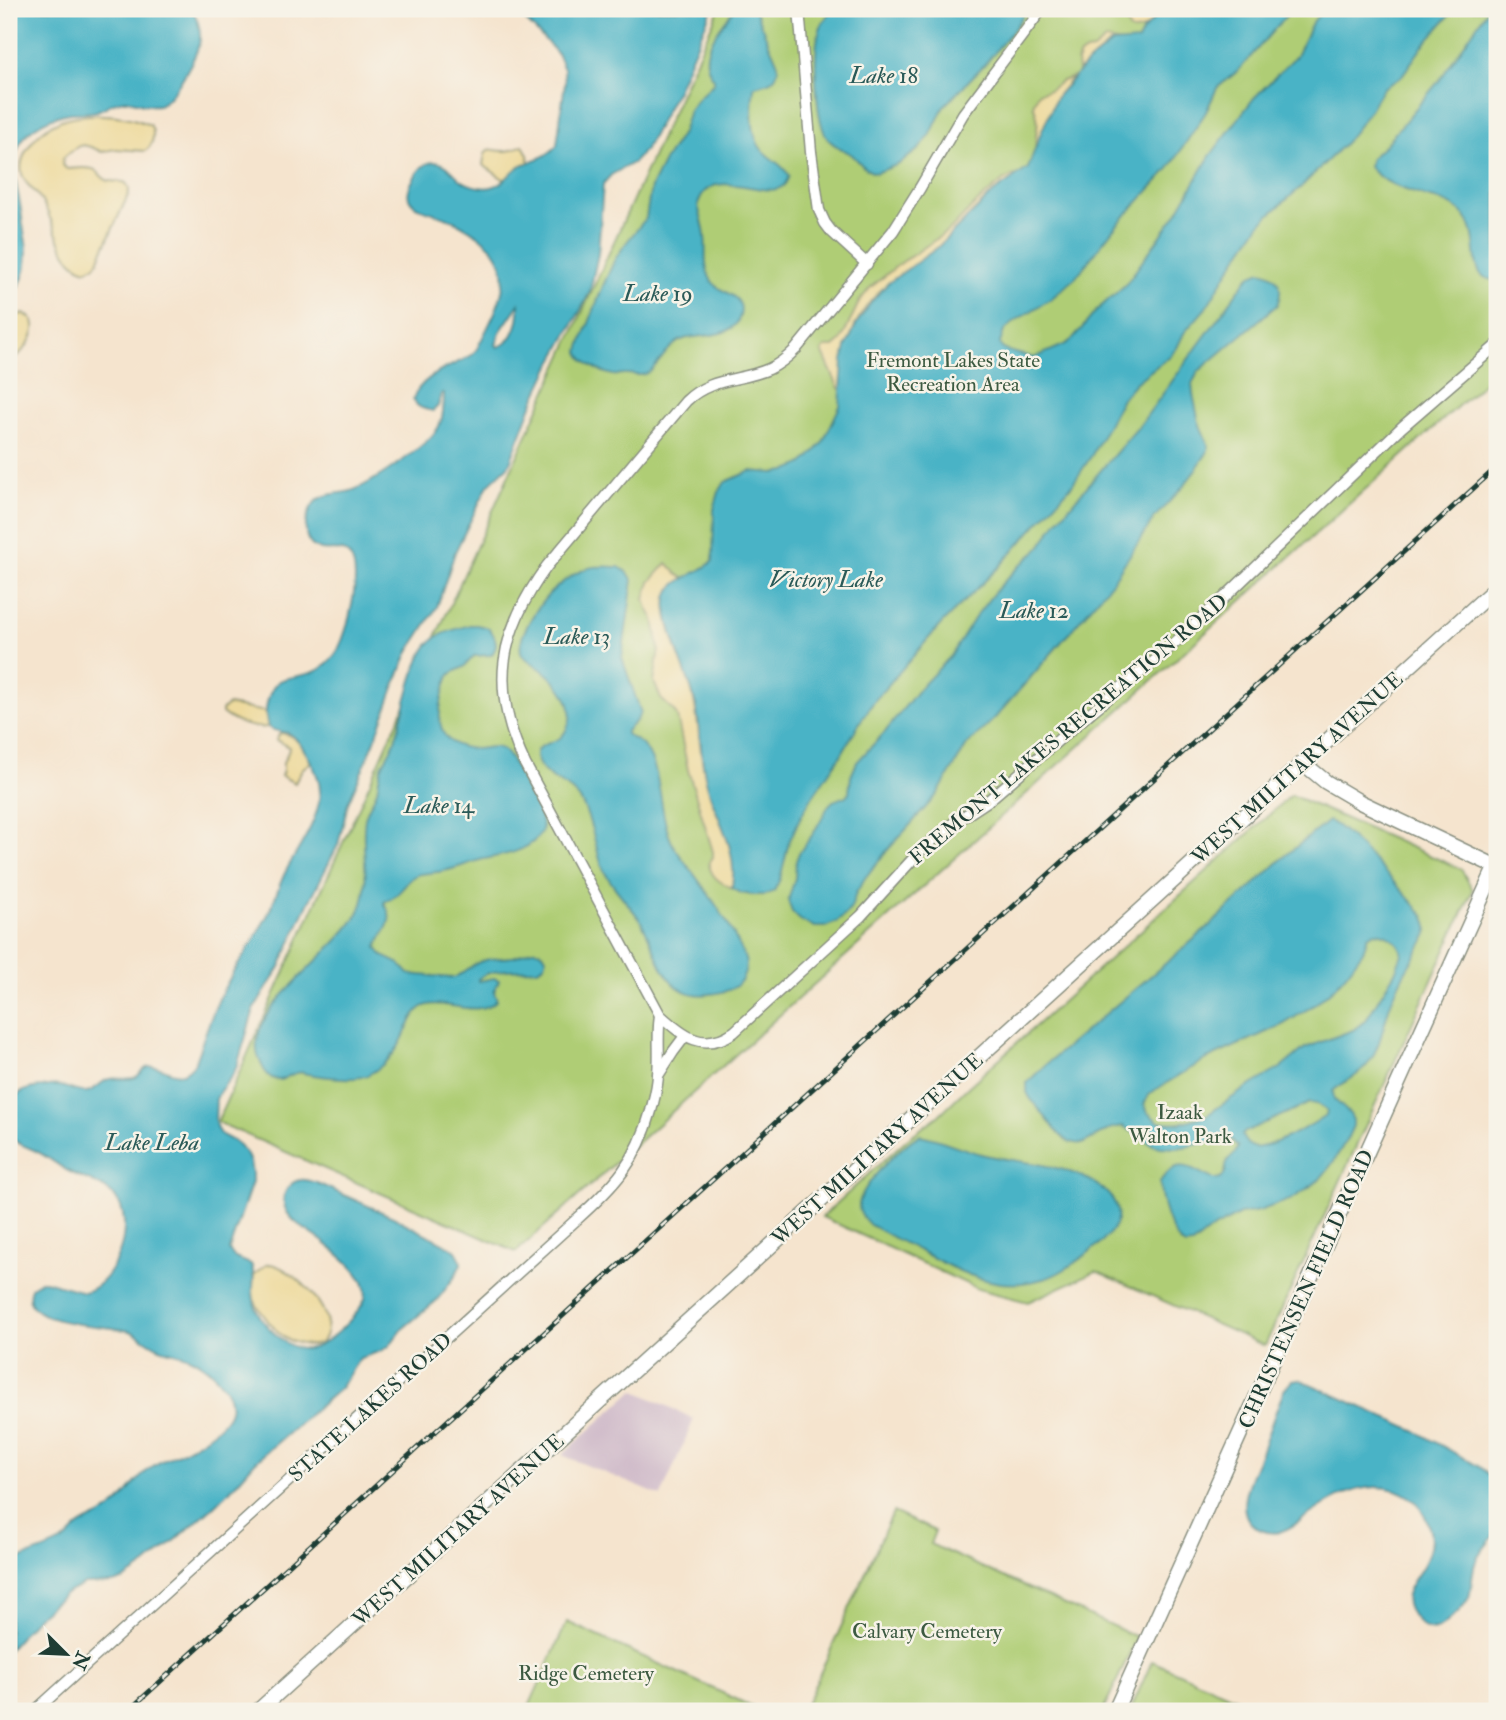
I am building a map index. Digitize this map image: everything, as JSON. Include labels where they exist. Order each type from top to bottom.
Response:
[{"type":"main road","name":"WEST MILITARY AVENUE","points":[[258,1711],[1497,587]]},
{"type":"main road","points":[[1304,763],[1326,782],[1360,803],[1497,867]]},
{"type":"main road","name":"CHRISTENSEN FIELD ROAD","points":[[1115,1711],[1497,867]]},
{"type":"street","points":[[799,9],[812,162],[819,210],[831,231],[867,264]]},
{"type":"street","points":[[685,1036],[660,1015],[513,739],[504,689],[505,656],[509,638],[522,603],[547,566],[686,401],[699,389],[711,384],[760,372],[784,361],[796,349],[893,231],[963,114],[1042,9]]},
{"type":"street","name":"FREMONT LAKES RECREATION ROAD","points":[[685,1036],[711,1042],[729,1036],[744,1024],[868,909],[922,849],[951,825],[998,793],[1157,659],[1402,427],[1497,345]]},
{"type":"street","name":"STATE LAKES ROAD","points":[[35,1711],[609,1189],[630,1162],[643,1136],[653,1105],[659,1073],[660,1015]]},
{"type":"street","name":"STATE LAKES ROAD","points":[[659,1073],[685,1036]]},
{"type":"shaded area","points":[[634,1390],[694,1419],[661,1496],[562,1455]]},
{"type":"green space","name":"Fremont Lakes State Recreation Area","points":[[719,9],[1497,9],[1497,371],[516,1252],[217,1122]]},
{"type":"green space","name":"Izaak Walton Park","points":[[1291,795],[1461,869],[1473,890],[1265,1346],[1096,1271],[1028,1302],[978,1289],[822,1217],[908,1138],[938,1116]]},
{"type":"green space","name":"Calvary Cemetery","points":[[893,1512],[935,1531],[930,1544],[1137,1637],[1103,1711],[803,1711]]},
{"type":"green space","name":"Ridge Cemetery","points":[[567,1622],[762,1711],[527,1711]]},
{"type":"green space","points":[[1152,1661],[1264,1711],[1130,1711]]},
{"type":"sand","points":[[1129,9],[1154,9],[1157,13],[1147,26],[1132,31],[1125,16]]},
{"type":"sand","points":[[1105,40],[1116,42],[1107,46],[1078,71],[1077,62],[1080,55],[1093,50]]},
{"type":"sand","points":[[1073,77],[1057,96],[1036,150],[1038,123],[1033,105],[1038,93]]},
{"type":"sand","points":[[113,115],[150,125],[153,139],[145,151],[115,149],[102,152],[82,145],[63,158],[62,165],[67,169],[92,169],[107,180],[123,182],[129,188],[98,261],[95,266],[86,270],[72,262],[67,255],[44,206],[26,182],[21,170],[29,146],[47,128],[67,118]]},
{"type":"sand","points":[[523,145],[529,163],[521,166],[505,180],[483,165],[487,150],[508,151]]},
{"type":"sand","points":[[1020,175],[987,199],[939,246],[886,286],[869,303],[850,337],[841,390],[822,351],[825,347],[834,347],[841,341],[859,302],[870,288],[898,265],[951,229],[1004,180]]},
{"type":"sand","points":[[24,314],[31,319],[34,332],[26,347],[9,363],[9,316]]},
{"type":"sand","points":[[667,563],[685,579],[668,594],[667,617],[693,697],[706,780],[729,845],[732,888],[711,872],[709,863],[713,852],[688,770],[677,716],[661,699],[654,682],[659,649],[654,619],[645,599],[650,582]]},
{"type":"sand","points":[[228,705],[266,712],[268,727],[250,726],[231,719],[222,713]]},
{"type":"sand","points":[[280,733],[295,739],[311,762],[302,769],[295,783],[281,776],[289,747],[276,740]]},
{"type":"sand","points":[[271,1264],[292,1274],[321,1307],[327,1330],[319,1343],[308,1345],[287,1339],[272,1326],[258,1307],[252,1295],[254,1275]]},
{"type":"water","points":[[9,9],[192,9],[200,35],[190,65],[164,102],[146,105],[122,100],[94,112],[63,114],[42,123],[25,136],[17,150],[14,165],[27,247],[26,261],[22,280],[9,297]]},
{"type":"water","name":"Lake Leba","points":[[514,9],[712,9],[677,90],[645,150],[634,162],[611,175],[603,184],[598,254],[590,291],[532,405],[509,465],[488,485],[455,552],[437,607],[409,651],[348,803],[338,845],[280,967],[254,1009],[237,1066],[216,1099],[217,1129],[246,1153],[252,1172],[252,1182],[229,1250],[235,1258],[251,1264],[257,1311],[266,1325],[286,1343],[306,1349],[321,1344],[353,1317],[366,1296],[360,1276],[350,1265],[299,1225],[286,1210],[286,1192],[290,1185],[297,1181],[317,1183],[393,1217],[449,1246],[456,1251],[461,1264],[436,1301],[401,1330],[389,1346],[360,1358],[340,1388],[255,1462],[226,1495],[177,1539],[125,1579],[113,1583],[84,1584],[65,1594],[37,1617],[9,1649],[9,1562],[57,1544],[81,1525],[111,1509],[152,1467],[193,1446],[212,1432],[227,1417],[230,1409],[230,1400],[222,1384],[193,1359],[158,1347],[130,1331],[67,1322],[37,1311],[30,1301],[31,1288],[40,1281],[84,1292],[95,1287],[105,1277],[120,1251],[124,1221],[121,1208],[110,1192],[18,1143],[9,1135],[9,1115],[13,1100],[31,1088],[57,1086],[86,1092],[109,1079],[136,1077],[149,1067],[177,1074],[188,1070],[194,1064],[219,998],[268,914],[283,877],[310,828],[318,805],[319,782],[307,754],[293,736],[268,727],[266,715],[269,696],[279,681],[315,672],[338,650],[352,603],[354,565],[344,552],[321,550],[310,544],[306,527],[310,510],[322,497],[351,491],[386,472],[414,452],[435,432],[442,417],[444,393],[433,411],[419,406],[413,399],[430,378],[472,355],[477,349],[493,317],[503,287],[499,259],[490,246],[457,223],[415,205],[409,198],[409,188],[420,169],[434,162],[445,166],[468,184],[495,186],[520,166],[545,156],[557,145],[565,82],[564,69],[557,53]],"holes":[[[519,304],[512,335],[498,347],[496,345],[500,332]]]},
{"type":"water","name":"Lake 19","points":[[734,9],[754,9],[778,64],[774,78],[754,88],[753,123],[760,147],[789,176],[784,185],[775,189],[725,184],[713,186],[704,192],[698,205],[706,241],[708,273],[714,284],[739,302],[741,308],[737,323],[724,332],[679,341],[646,374],[608,374],[585,360],[579,352],[580,347],[615,259],[646,218],[651,187],[682,133],[689,110],[714,83],[707,60],[708,51],[711,42]]},
{"type":"water","name":"Lake 18","points":[[833,9],[1027,9],[985,64],[944,106],[931,134],[919,149],[899,164],[876,173],[831,142],[820,118],[816,87],[817,42],[821,26]]},
{"type":"water","name":"Victory Lake","points":[[1158,9],[1292,9],[1239,70],[1217,88],[1206,112],[1168,170],[1115,227],[1076,277],[1052,298],[1004,331],[1000,343],[1005,350],[1034,358],[1066,344],[1097,310],[1126,284],[1177,213],[1210,156],[1254,98],[1296,56],[1312,23],[1322,11],[1455,9],[1425,43],[1401,77],[1383,88],[1345,143],[1261,223],[1206,308],[1184,333],[1177,348],[1135,383],[1122,398],[1092,455],[1072,485],[999,567],[942,623],[875,700],[799,820],[789,842],[780,879],[774,891],[766,895],[740,893],[732,888],[729,845],[706,780],[696,705],[668,616],[669,592],[677,583],[713,561],[714,509],[725,482],[751,471],[786,471],[802,464],[822,444],[840,406],[846,347],[857,323],[872,301],[888,283],[937,248],[993,193],[1028,168],[1057,96],[1086,64],[1112,43],[1138,41]]},
{"type":"water","points":[[1488,9],[1497,9],[1497,281],[1485,277],[1478,270],[1474,238],[1462,213],[1446,203],[1388,182],[1369,167],[1371,158],[1439,81]]},
{"type":"water","name":"Lake 12","points":[[1261,271],[1272,275],[1278,283],[1280,293],[1277,305],[1198,372],[1192,384],[1199,423],[1209,446],[1192,475],[1155,517],[1112,582],[995,718],[967,745],[937,795],[865,878],[846,914],[825,927],[815,927],[801,921],[792,912],[788,901],[795,878],[796,861],[829,805],[849,792],[851,776],[857,762],[951,656],[993,594],[1040,547],[1058,520],[1140,425],[1247,279]]},
{"type":"water","name":"Lake 13","points":[[619,567],[633,580],[622,658],[641,713],[626,734],[641,744],[650,756],[671,840],[730,927],[743,954],[746,966],[742,979],[733,988],[722,992],[694,994],[681,990],[672,982],[640,920],[603,869],[589,819],[578,796],[546,773],[537,760],[539,748],[564,734],[570,719],[570,706],[556,683],[522,655],[520,648],[524,632],[545,598],[567,579],[590,568]]},
{"type":"water","name":"Lake 14","points":[[470,625],[489,628],[495,638],[495,649],[491,655],[474,656],[464,667],[449,676],[442,700],[440,723],[450,741],[461,747],[497,747],[507,753],[538,811],[542,831],[530,844],[515,852],[412,878],[395,896],[384,902],[389,918],[377,948],[383,956],[400,964],[409,974],[453,978],[482,961],[516,956],[532,950],[544,954],[545,964],[537,969],[497,971],[483,975],[479,981],[494,978],[499,980],[494,992],[497,1000],[488,1006],[468,1008],[438,1004],[421,1008],[412,1018],[394,1053],[370,1074],[349,1078],[299,1073],[276,1080],[266,1073],[260,1061],[257,1042],[263,1022],[295,982],[350,926],[360,909],[366,876],[365,819],[377,790],[382,767],[395,740],[417,665],[428,645],[437,637]]},
{"type":"water","points":[[1328,821],[1336,825],[1362,848],[1424,915],[1428,930],[1395,993],[1372,1058],[1360,1072],[1333,1091],[1334,1099],[1350,1114],[1353,1126],[1332,1164],[1320,1179],[1292,1199],[1259,1211],[1240,1214],[1212,1229],[1192,1245],[1185,1246],[1170,1226],[1160,1182],[1169,1171],[1178,1167],[1187,1167],[1210,1178],[1223,1176],[1228,1160],[1238,1147],[1231,1139],[1176,1148],[1161,1147],[1153,1145],[1123,1126],[1112,1128],[1082,1144],[1069,1142],[1059,1134],[1030,1098],[1027,1083],[1205,930],[1285,856]],"holes":[[[1375,932],[1392,938],[1399,945],[1402,954],[1395,972],[1366,1020],[1353,1030],[1305,1048],[1282,1067],[1207,1115],[1180,1123],[1159,1122],[1148,1113],[1144,1104],[1155,1090],[1205,1060],[1284,1024],[1314,1005],[1348,972],[1363,951],[1368,936]],[[1309,1103],[1325,1108],[1326,1116],[1268,1145],[1253,1147],[1247,1144],[1242,1135],[1245,1132]]]},
{"type":"water","points":[[920,1135],[981,1154],[1064,1170],[1095,1183],[1115,1203],[1118,1213],[1112,1231],[1067,1268],[1048,1278],[1025,1282],[1007,1283],[977,1278],[905,1244],[870,1225],[860,1212],[859,1206],[874,1177]]},
{"type":"water","points":[[1299,1379],[1419,1433],[1478,1466],[1497,1482],[1497,1530],[1476,1561],[1467,1601],[1454,1616],[1439,1627],[1430,1629],[1423,1626],[1410,1611],[1407,1603],[1410,1587],[1424,1564],[1431,1540],[1424,1513],[1417,1503],[1399,1491],[1373,1487],[1348,1493],[1279,1532],[1261,1530],[1251,1523],[1244,1504],[1249,1481],[1284,1390],[1293,1380]]},
{"type":"railway","points":[[128,1711],[1497,467]]}]
